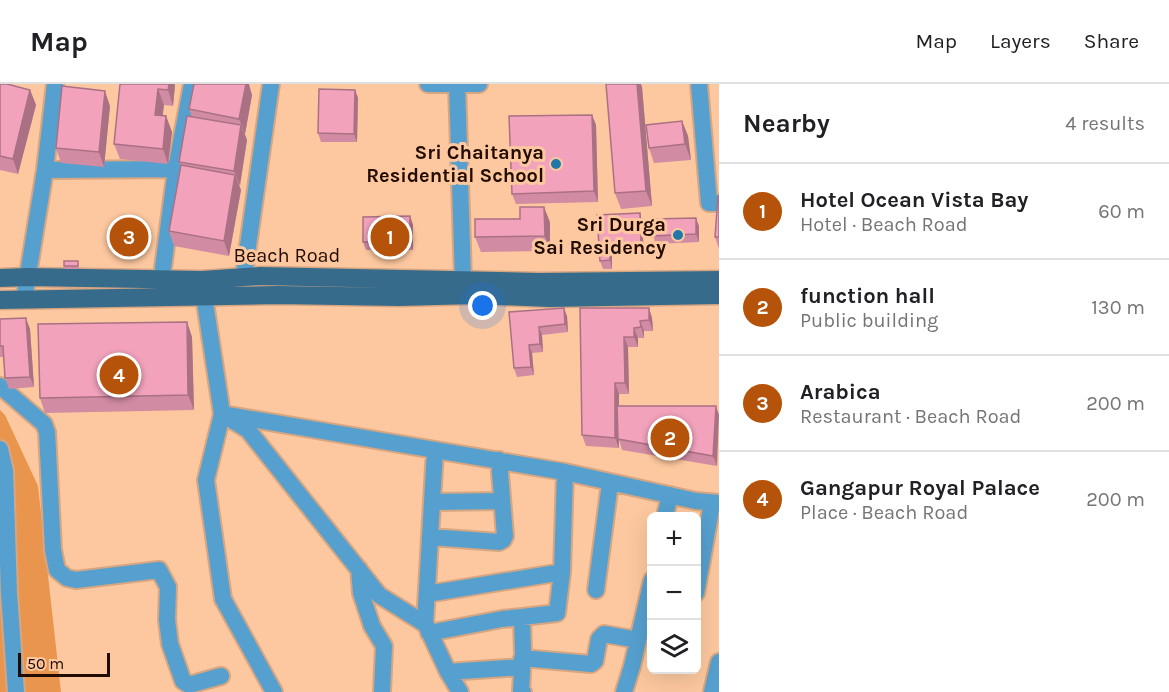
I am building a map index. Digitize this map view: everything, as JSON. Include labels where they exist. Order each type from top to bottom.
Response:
[{"type":"main road","name":"Beach Road","points":[[0,300],[202,288],[260,276],[463,280],[719,280]]},
{"type":"main road","name":"Beach Road","points":[[0,278],[28,277],[278,294],[399,297],[475,295],[549,298],[719,295]]},
{"type":"street","points":[[24,299],[45,170],[55,84]]},
{"type":"street","points":[[163,268],[176,169],[192,84]]},
{"type":"street","points":[[245,267],[271,84]]},
{"type":"street","points":[[428,84],[478,84]]},
{"type":"street","points":[[699,84],[710,203],[719,203]]},
{"type":"street","points":[[458,85],[463,280]]},
{"type":"street","points":[[45,170],[176,169]]},
{"type":"street","points":[[202,288],[222,414],[206,480],[223,599],[274,692]]},
{"type":"street","points":[[0,386],[44,424],[48,432],[52,550],[57,570],[67,578],[76,580],[159,570],[168,587],[167,620],[170,644],[183,681],[189,686],[221,676]]},
{"type":"street","points":[[222,414],[565,472],[696,501],[716,508],[701,572]]},
{"type":"street","points":[[222,414],[248,430],[379,595],[427,628],[557,614],[562,572],[565,472]]},
{"type":"street","points":[[0,449],[5,471],[9,593],[16,692]]},
{"type":"street","points":[[435,450],[427,628],[460,692]]},
{"type":"street","points":[[430,537],[499,542],[503,540],[505,536],[499,460]]},
{"type":"street","points":[[596,590],[610,483]]},
{"type":"street","points":[[666,512],[670,495]]},
{"type":"street","points":[[432,502],[502,501]]},
{"type":"street","points":[[359,569],[361,593],[372,626],[384,646],[382,692]]},
{"type":"street","points":[[427,594],[562,572]]},
{"type":"street","points":[[624,692],[647,598]]},
{"type":"street","points":[[522,617],[521,691],[523,692]]},
{"type":"street","points":[[448,672],[522,663],[591,664],[595,661],[599,639],[604,634],[638,640]]},
{"type":"street","points":[[712,692],[719,662]]},
{"type":"shaded area","points":[[0,410],[5,415],[38,486],[61,692],[0,692]]},
{"type":"building","points":[[0,84],[30,90],[13,159],[0,156]]},
{"type":"building","points":[[120,84],[169,84],[168,90],[158,89],[155,115],[166,116],[163,149],[114,144]]},
{"type":"building","points":[[194,84],[246,84],[239,119],[189,109]]},
{"type":"building","points":[[606,84],[637,84],[646,191],[615,193]]},
{"type":"building","points":[[62,86],[105,91],[99,152],[56,148]]},
{"type":"building","points":[[319,89],[355,90],[354,134],[318,133]]},
{"type":"building","name":"Sri Chaitanya Residential School","points":[[592,115],[594,191],[512,194],[509,116]]},
{"type":"building","points":[[187,116],[241,125],[234,171],[179,162]]},
{"type":"building","points":[[682,121],[685,144],[649,148],[646,125]]},
{"type":"building","points":[[181,165],[235,175],[224,241],[169,231]]},
{"type":"building","points":[[718,196],[719,237],[715,237]]},
{"type":"building","points":[[520,207],[544,207],[545,236],[475,237],[475,219],[520,219]]},
{"type":"building","points":[[640,213],[641,245],[609,247],[610,260],[600,261],[597,215]]},
{"type":"building","points":[[410,216],[410,242],[363,242],[363,217]]},
{"type":"building","points":[[696,218],[696,234],[653,236],[653,219]]},
{"type":"building","points":[[64,261],[78,261],[78,266],[64,266]]},
{"type":"building","points":[[564,308],[565,324],[539,327],[540,344],[529,345],[531,367],[514,368],[509,312]]},
{"type":"building","points":[[580,308],[649,308],[649,320],[640,321],[641,327],[634,328],[634,337],[624,337],[625,383],[615,383],[615,438],[582,435]]},
{"type":"building","points":[[26,318],[30,377],[5,378],[3,346],[0,346],[0,319]]},
{"type":"building","points":[[187,322],[188,395],[40,398],[38,324]]},
{"type":"building","points":[[617,406],[716,406],[713,456],[618,439]]},
{"type":"place","name":"Sri Chaitanya Residential School","points":[[556,164]]},
{"type":"place","name":"Sri Durga Sai Residency","points":[[678,235]]},
{"type":"place","name":"Arabica","points":[[129,237]]},
{"type":"place","name":"Hotel Ocean Vista Bay","points":[[390,237]]},
{"type":"place","name":"Gangapur Royal Palace","points":[[119,375]]},
{"type":"place","name":"function hall","points":[[670,438]]}]
